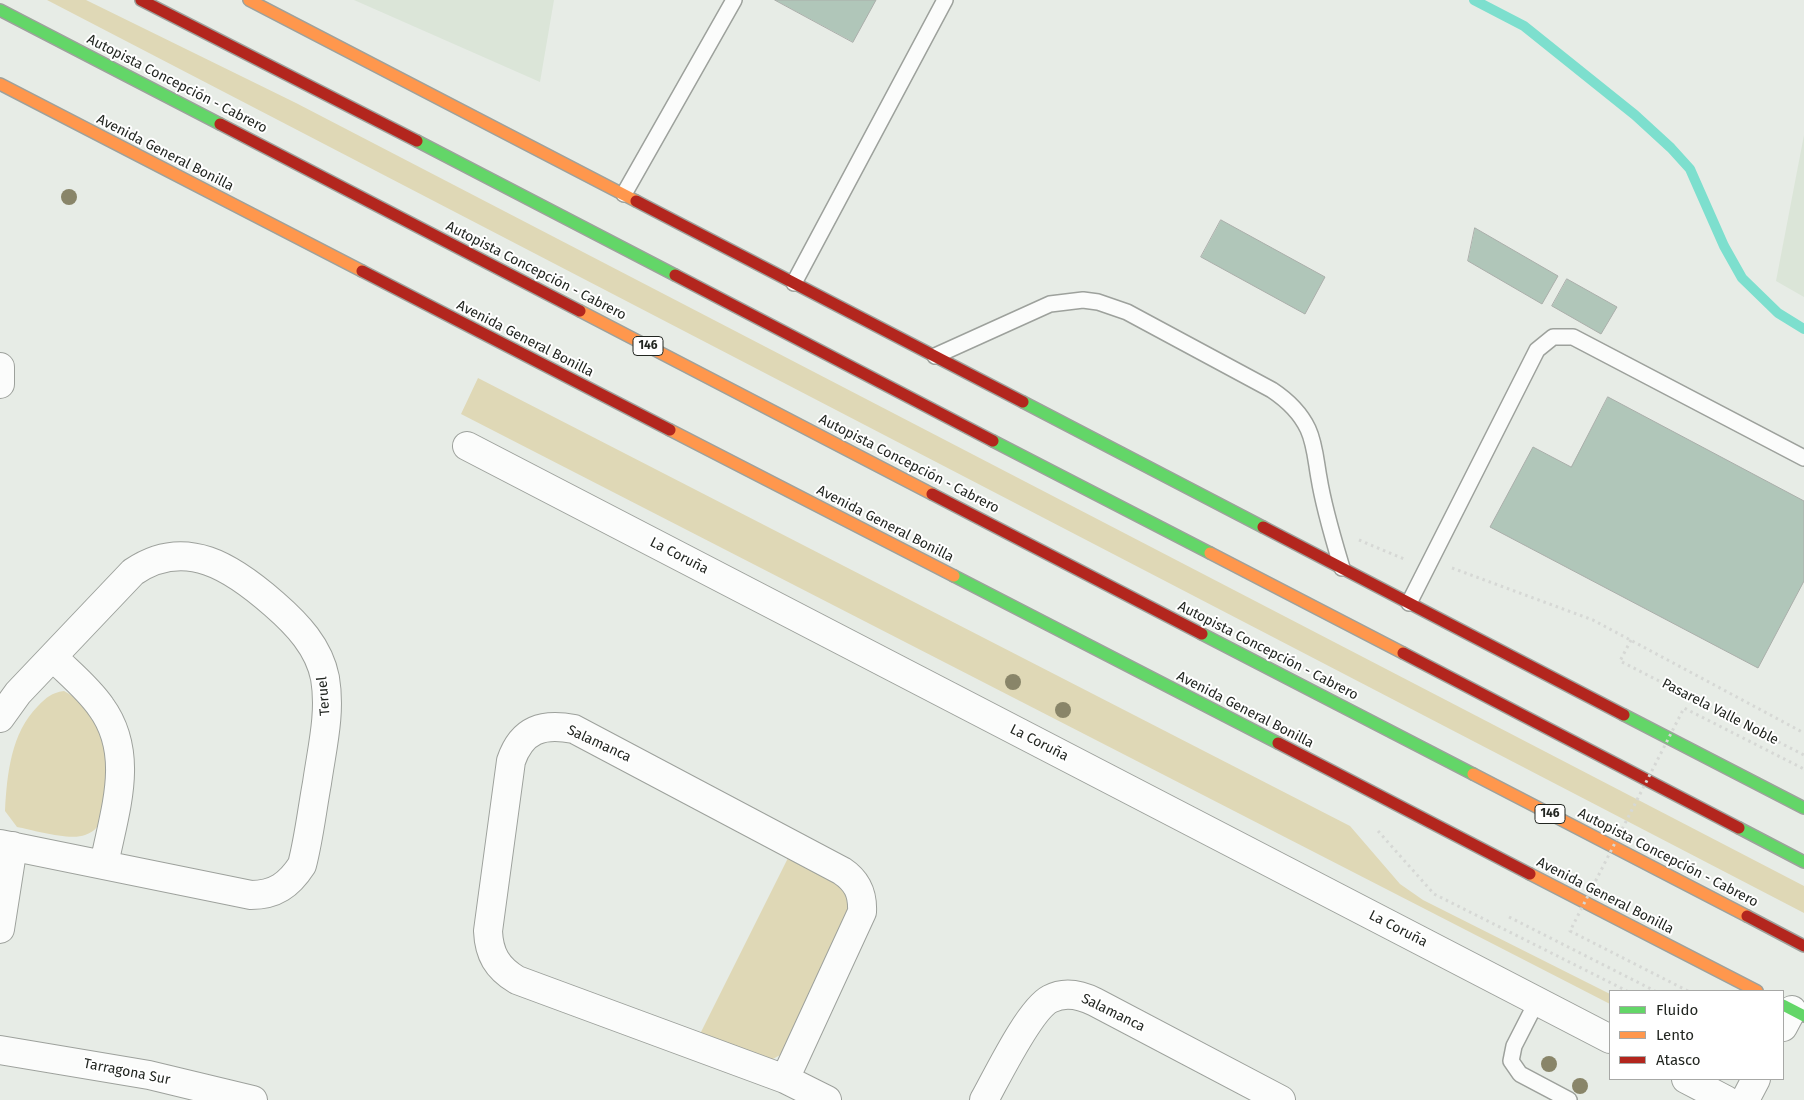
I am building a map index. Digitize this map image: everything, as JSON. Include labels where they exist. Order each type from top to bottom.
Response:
[{"type":"main road","points":[[141,0],[398,131],[1804,862]]},
{"type":"main road","points":[[248,0],[1804,808]]},
{"type":"main road","name":"Autopista Concepción - Cabrero","points":[[0,10],[1804,946]]},
{"type":"main road","name":"Avenida General Bonilla","points":[[0,84],[1754,990]]},
{"type":"street","points":[[0,367],[0,384]]},
{"type":"street","name":"La Coruña","points":[[467,446],[1609,1038]]},
{"type":"street","name":"Teruel","points":[[0,718],[18,693],[133,572],[145,564],[159,559],[189,556],[216,563],[238,574],[292,621],[316,653],[324,676],[328,700],[306,851],[302,865],[284,887],[262,895],[251,895],[7,845],[0,929]]},
{"type":"street","points":[[53,657],[100,705],[115,732],[119,746],[122,764],[120,782],[104,865]]},
{"type":"street","name":"Salamanca","points":[[785,1079],[862,912],[861,893],[856,884],[842,870],[574,729],[560,726],[545,727],[533,731],[523,738],[515,748],[511,761],[488,931],[489,945],[500,967],[517,980],[785,1079],[827,1100]]},
{"type":"street","name":"Salamanca","points":[[984,1100],[1035,1012],[1051,998],[1072,994],[1095,1002],[1281,1100]]},
{"type":"street","name":"Tarragona Sur","points":[[0,1050],[149,1075],[252,1100]]},
{"type":"street","points":[[1688,1080],[1726,1100]]},
{"type":"street","points":[[1745,1100],[1755,1080]]},
{"type":"lane","points":[[624,194],[734,0]]},
{"type":"lane","points":[[794,283],[945,0]]},
{"type":"lane","points":[[935,356],[1050,304],[1082,300],[1106,304],[1127,312],[1272,390],[1287,400],[1299,414],[1308,429],[1314,446],[1331,534],[1342,568]]},
{"type":"lane","points":[[1409,603],[1537,350],[1553,337],[1572,337],[1804,458]]},
{"type":"lane","points":[[1537,1001],[1514,1046],[1511,1061],[1520,1074],[1569,1100]]},
{"type":"path","points":[[1429,563],[1451,568],[1571,610],[1804,733]]},
{"type":"path","name":"Pasarela Valle Noble","points":[[1631,640],[1620,661],[1804,755]]},
{"type":"path","name":"Pasarela Valle Noble","points":[[1686,990],[1570,931],[1684,708],[1804,769]]},
{"type":"path","points":[[1372,827],[1378,831],[1434,894],[1625,990]]},
{"type":"path","points":[[1509,917],[1653,990]]},
{"type":"shaded area","points":[[47,0],[86,0],[296,103],[1804,886],[1804,913]]},
{"type":"shaded area","points":[[354,0],[554,0],[540,82]]},
{"type":"shaded area","points":[[1804,135],[1804,297],[1776,281]]},
{"type":"shaded area","points":[[478,378],[1350,826],[1400,884],[1423,900],[1609,993],[1609,1003],[461,414]]},
{"type":"shaded area","points":[[64,691],[74,697],[97,722],[101,731],[106,759],[106,790],[101,818],[95,830],[78,837],[61,836],[17,827],[5,811],[9,769],[16,741],[29,717],[38,706],[52,694]]},
{"type":"shaded area","points":[[790,854],[839,880],[853,909],[782,1054],[771,1060],[699,1036]]},
{"type":"building","points":[[775,0],[876,0],[853,42]]},
{"type":"building","points":[[1221,220],[1325,277],[1305,314],[1201,257]]},
{"type":"building","points":[[1475,228],[1558,276],[1542,304],[1468,261]]},
{"type":"building","points":[[1567,279],[1617,307],[1601,334],[1552,306]]},
{"type":"building","points":[[1608,397],[1804,501],[1804,581],[1758,668],[1490,527],[1533,447],[1571,467]]},
{"type":"waterway","points":[[1474,0],[1524,26],[1635,115],[1671,148],[1690,169],[1724,246],[1742,278],[1778,313],[1804,329]]},
{"type":"traffic: fast","points":[[0,10],[220,124]]},
{"type":"traffic: fast","points":[[417,141],[675,275]]},
{"type":"traffic: fast","points":[[1023,402],[1263,527]]},
{"type":"traffic: fast","points":[[993,441],[1210,553]]},
{"type":"traffic: fast","points":[[954,576],[1278,743]]},
{"type":"traffic: fast","points":[[1202,634],[1473,774]]},
{"type":"traffic: fast","points":[[1624,715],[1804,808]]},
{"type":"traffic: fast","points":[[1739,828],[1804,862]]},
{"type":"traffic: fast","points":[[1784,1006],[1804,1016]]},
{"type":"traffic: slow","points":[[249,0],[636,201]]},
{"type":"traffic: slow","points":[[0,84],[362,271]]},
{"type":"traffic: slow","points":[[580,311],[932,494]]},
{"type":"traffic: slow","points":[[670,430],[954,576]]},
{"type":"traffic: slow","points":[[1210,553],[1403,653]]},
{"type":"traffic: slow","points":[[1473,774],[1747,916]]},
{"type":"traffic: slow","points":[[1530,874],[1755,990]]},
{"type":"traffic: jam","points":[[141,0],[417,141]]},
{"type":"traffic: jam","points":[[220,124],[580,311]]},
{"type":"traffic: jam","points":[[636,201],[1023,402]]},
{"type":"traffic: jam","points":[[362,271],[670,430]]},
{"type":"traffic: jam","points":[[675,275],[993,441]]},
{"type":"traffic: jam","points":[[932,494],[1202,634]]},
{"type":"traffic: jam","points":[[1263,527],[1624,715]]},
{"type":"traffic: jam","points":[[1403,653],[1739,828]]},
{"type":"traffic: jam","points":[[1278,743],[1530,874]]},
{"type":"traffic: jam","points":[[1747,916],[1804,946]]}]
